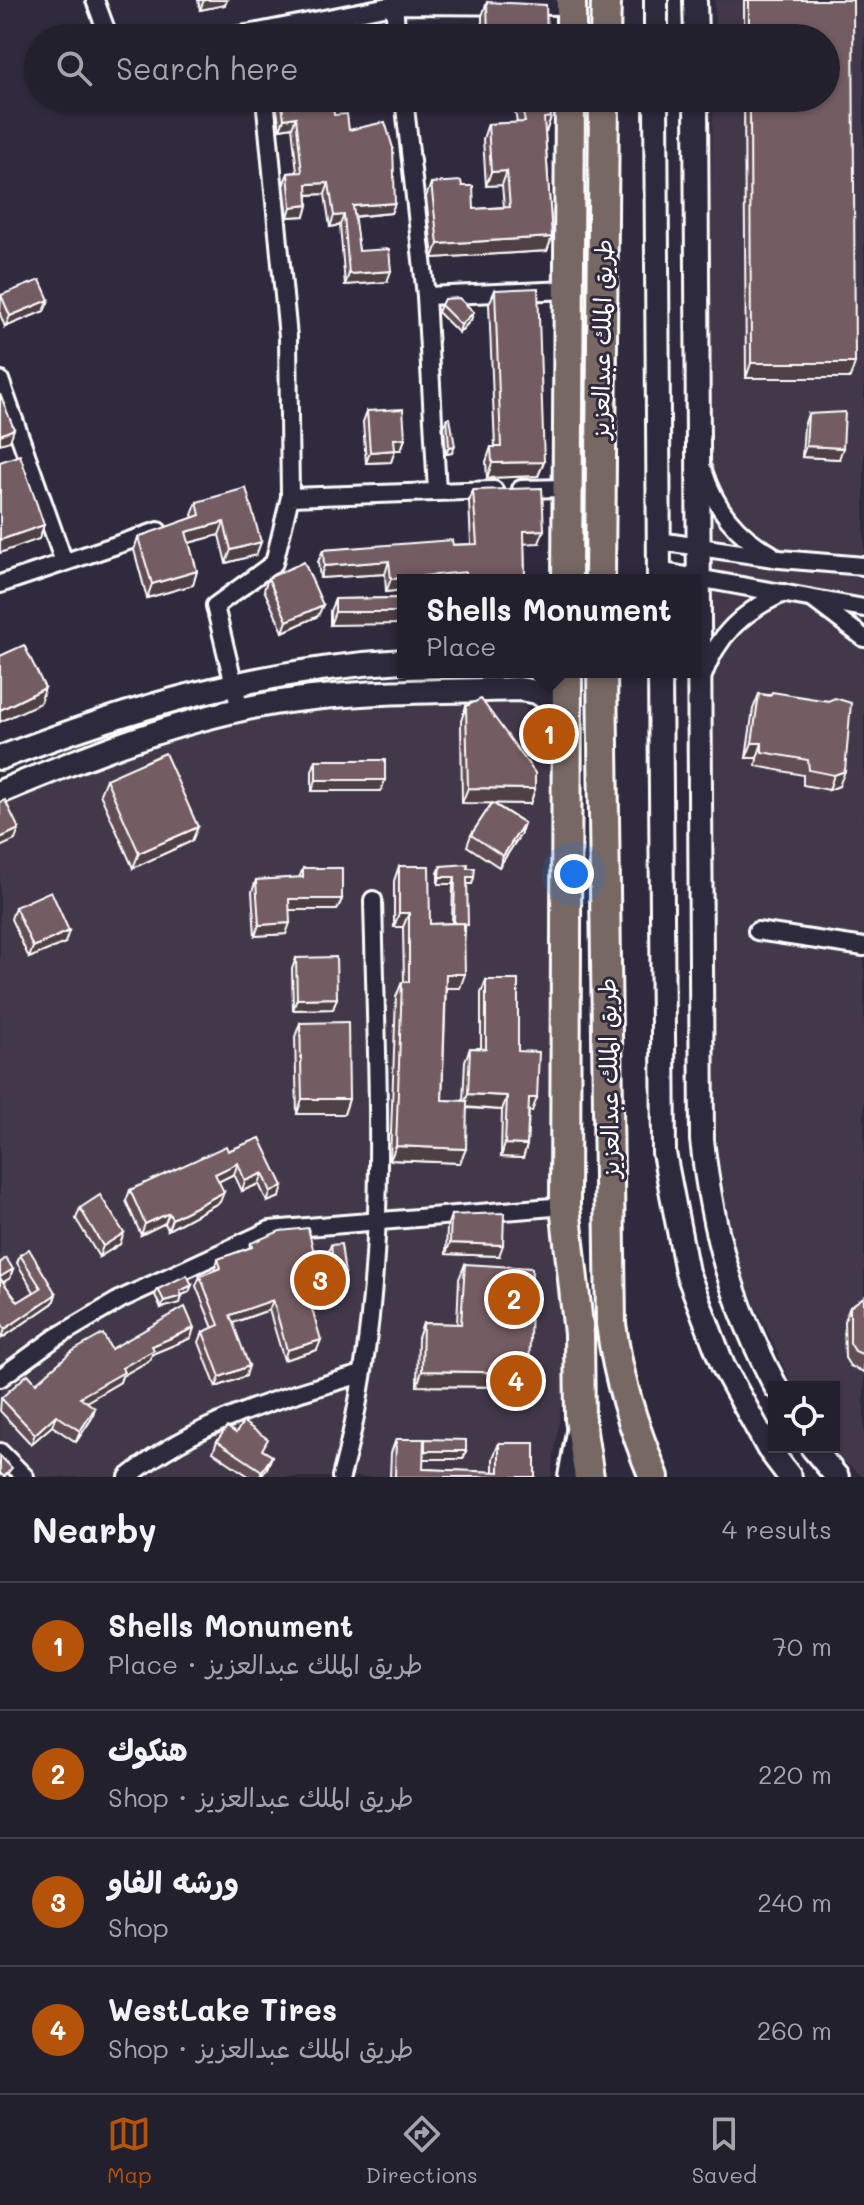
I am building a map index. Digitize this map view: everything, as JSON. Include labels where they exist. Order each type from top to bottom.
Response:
[{"type":"highway","points":[[605,24],[606,0]]},
{"type":"highway","points":[[571,3],[571,24]]},
{"type":"highway","name":"طريق الملك عبدالعزيز","points":[[567,574],[570,112]]},
{"type":"highway","name":"طريق الملك عبدالعزيز","points":[[600,574],[604,112]]},
{"type":"highway","name":"طريق الملك عبدالعزيز","points":[[567,678],[565,1206],[579,1334],[580,1419],[589,1477]]},
{"type":"highway","name":"طريق الملك عبدالعزيز","points":[[602,678],[611,1324],[617,1371],[633,1426],[654,1477]]},
{"type":"main road","points":[[656,0],[656,24]]},
{"type":"main road","points":[[695,0],[696,24]]},
{"type":"main road","points":[[656,112],[659,574]]},
{"type":"main road","points":[[696,112],[699,574]]},
{"type":"main road","points":[[0,758],[159,701],[234,683],[357,664],[397,661]]},
{"type":"main road","points":[[660,678],[664,1153],[687,1272],[723,1366],[768,1448],[790,1477]]},
{"type":"main road","points":[[699,678],[702,1140],[711,1217],[731,1289],[773,1381]]},
{"type":"main road","points":[[0,792],[169,728],[240,710],[360,695],[519,689],[537,692],[567,712]]},
{"type":"main road","points":[[570,1477],[580,1419]]},
{"type":"main road","points":[[817,1453],[837,1477]]},
{"type":"street","points":[[95,0],[104,24]]},
{"type":"street","points":[[308,24],[394,5],[571,3]]},
{"type":"street","points":[[394,5],[396,24]]},
{"type":"street","points":[[240,710],[215,606],[274,563],[290,497],[288,337],[266,112]]},
{"type":"street","points":[[406,112],[426,296],[437,491]]},
{"type":"street","points":[[426,296],[568,290]]},
{"type":"street","points":[[0,380],[64,562]]},
{"type":"street","points":[[699,457],[709,489],[729,521],[754,545],[780,559]]},
{"type":"street","points":[[290,497],[567,488]]},
{"type":"street","points":[[0,584],[180,523]]},
{"type":"street","points":[[659,541],[780,559],[864,566]]},
{"type":"street","points":[[701,578],[864,608]]},
{"type":"street","points":[[699,687],[711,655],[731,625],[746,612],[784,593]]},
{"type":"street","points":[[811,598],[864,638]]},
{"type":"street","points":[[341,1477],[357,1420],[380,1220],[373,900]]},
{"type":"street","points":[[757,931],[864,947]]},
{"type":"street","points":[[0,1378],[55,1338],[121,1299],[270,1230],[565,1206]]},
{"type":"street","points":[[128,1477],[205,1426],[274,1399],[362,1374]]},
{"type":"street","points":[[0,1452],[25,1477]]},
{"type":"shaded area","points":[[715,0],[864,0],[864,1477],[836,1453],[840,1453],[840,1381],[790,1381],[733,1257],[718,1174],[709,764],[709,321],[713,112],[840,112],[840,24],[715,24]]},
{"type":"shaded area","points":[[511,686],[565,766],[572,1127],[565,1378],[551,1477],[39,1477],[0,1440],[0,807],[85,761],[255,704]]},
{"type":"building","points":[[749,0],[853,0],[855,363],[751,363],[750,112],[840,112],[840,24],[749,24]]},
{"type":"building","points":[[487,2],[546,5],[547,24],[488,24]]},
{"type":"building","points":[[283,112],[347,114],[349,130],[385,122],[393,148],[395,203],[353,206],[359,251],[389,249],[391,271],[349,274],[344,215],[334,216],[329,183],[307,184],[308,205],[291,207],[288,173],[302,172],[296,117],[284,119]]},
{"type":"building","points":[[523,112],[550,112],[551,117],[544,118],[552,237],[438,244],[431,183],[461,181],[462,186],[473,186],[474,209],[510,207],[507,171],[491,172],[488,124],[525,122]]},
{"type":"building","points":[[40,280],[49,300],[10,316],[1,295]]},
{"type":"building","points":[[538,288],[544,462],[492,463],[491,447],[501,447],[495,290]]},
{"type":"building","points":[[459,298],[474,312],[461,325],[441,305],[444,299]]},
{"type":"building","points":[[0,394],[14,429],[0,435]]},
{"type":"building","points":[[403,409],[405,438],[394,439],[395,450],[370,452],[367,411]]},
{"type":"building","points":[[845,412],[843,448],[806,446],[808,414]]},
{"type":"building","points":[[447,418],[450,418],[455,446],[449,447]]},
{"type":"building","points":[[20,455],[44,525],[0,540],[0,462]]},
{"type":"building","points":[[246,488],[261,542],[231,550],[224,522],[186,532],[197,571],[152,584],[138,537],[200,515],[197,502]]},
{"type":"building","points":[[542,488],[544,530],[524,531],[525,574],[397,574],[397,578],[391,579],[389,561],[324,566],[323,550],[452,540],[453,545],[477,544],[473,490]]},
{"type":"building","points":[[304,562],[323,605],[287,621],[268,578]]},
{"type":"building","points":[[397,598],[397,612],[335,612],[335,599]]},
{"type":"building","points":[[24,645],[45,688],[0,710],[0,656]]},
{"type":"building","points":[[772,692],[828,701],[835,698],[851,703],[845,771],[834,775],[809,770],[808,760],[762,752],[762,743],[752,743],[759,694],[770,696]]},
{"type":"building","points":[[481,699],[535,773],[535,789],[468,788],[466,706]]},
{"type":"building","points":[[165,753],[198,827],[139,853],[106,779]]},
{"type":"building","points":[[316,760],[385,760],[385,780],[316,780]]},
{"type":"building","points":[[5,800],[19,829],[0,838],[0,802]]},
{"type":"building","points":[[492,803],[524,823],[503,856],[471,835]]},
{"type":"building","points":[[468,864],[467,868],[475,868],[474,877],[467,877],[468,925],[454,923],[455,877],[440,877],[441,866]]},
{"type":"building","points":[[399,866],[429,866],[430,924],[464,923],[465,974],[446,974],[442,1100],[467,1101],[466,1149],[396,1146],[402,982],[409,982],[409,913],[399,913]]},
{"type":"building","points":[[303,868],[342,868],[342,899],[289,899],[290,923],[259,925],[256,880],[303,877]]},
{"type":"building","points":[[51,891],[69,931],[33,947],[15,907]]},
{"type":"building","points":[[336,957],[337,998],[297,999],[296,958]]},
{"type":"building","points":[[486,980],[518,980],[518,1051],[539,1052],[537,1098],[529,1098],[527,1145],[505,1144],[507,1096],[468,1094],[470,1048],[486,1049]]},
{"type":"building","points":[[348,1022],[349,1099],[302,1099],[300,1023]]},
{"type":"building","points":[[260,1138],[283,1186],[271,1192],[263,1173],[245,1181],[238,1163],[215,1174],[224,1192],[172,1219],[169,1213],[145,1224],[130,1190],[226,1146],[228,1151]]},
{"type":"building","points":[[100,1195],[124,1233],[103,1246],[80,1208]]},
{"type":"building","points":[[504,1213],[503,1245],[450,1243],[451,1215]]},
{"type":"building","points":[[308,1228],[321,1281],[305,1285],[321,1340],[287,1350],[273,1300],[230,1315],[249,1366],[220,1377],[203,1332],[219,1325],[200,1276],[221,1268],[218,1259],[252,1247],[251,1243],[280,1231]]},
{"type":"building","points":[[341,1244],[345,1274],[335,1278],[331,1245]]},
{"type":"building","points":[[29,1249],[56,1294],[5,1329],[0,1321],[0,1278],[18,1302],[41,1288],[20,1255]]},
{"type":"building","points":[[6,1258],[13,1269],[0,1277],[0,1263]]},
{"type":"building","points":[[465,1264],[532,1268],[529,1373],[422,1371],[423,1323],[461,1324]]},
{"type":"building","points":[[187,1275],[192,1285],[180,1291],[182,1296],[164,1301],[158,1289]]},
{"type":"building","points":[[864,1297],[864,1355],[855,1351],[850,1343],[850,1307]]},
{"type":"building","points":[[185,1307],[194,1328],[152,1346],[154,1350],[122,1368],[124,1372],[80,1397],[95,1408],[80,1431],[56,1415],[35,1434],[1,1398],[28,1374],[36,1383],[71,1352],[103,1334],[111,1349]]},
{"type":"building","points":[[243,1422],[268,1439],[262,1450],[272,1456],[262,1471],[217,1441],[227,1427],[236,1433]]},
{"type":"building","points":[[396,1439],[424,1439],[423,1469],[499,1472],[499,1443],[535,1443],[535,1477],[395,1477]]},
{"type":"building","points":[[425,1439],[466,1440],[466,1451],[425,1451]]},
{"type":"building","points":[[0,1456],[12,1468],[4,1477],[0,1475]]},
{"type":"place","name":"Shells Monument","points":[[549,734]]},
{"type":"place","name":"ورشه الفاو","points":[[320,1280]]},
{"type":"place","name":"هنكوك","points":[[514,1299]]},
{"type":"place","name":"WestLake Tires","points":[[516,1381]]}]
